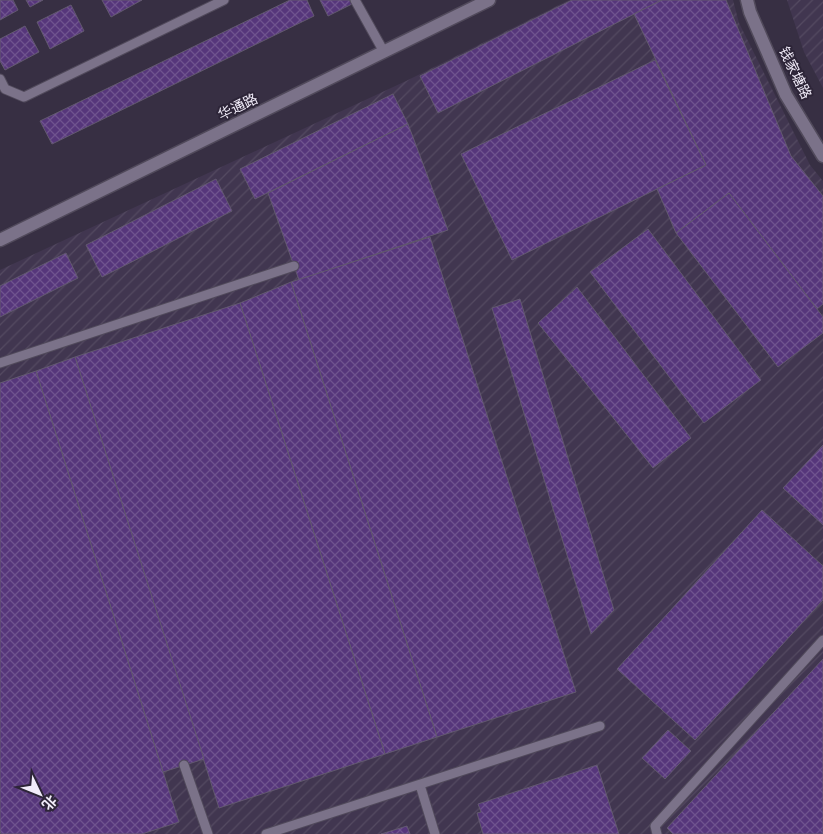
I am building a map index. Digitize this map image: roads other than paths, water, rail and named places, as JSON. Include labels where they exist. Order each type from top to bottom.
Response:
[{"type":"street","name":"华通路","points":[[0,240],[489,0]]},
{"type":"street","name":"钱家塘路","points":[[747,0],[750,12],[786,95],[823,156]]},
{"type":"lane","points":[[0,79],[5,88],[24,97],[224,0]]},
{"type":"lane","points":[[355,0],[384,52]]},
{"type":"lane","points":[[0,363],[294,266]]},
{"type":"lane","points":[[657,834],[655,826],[823,640]]},
{"type":"lane","points":[[266,834],[600,726]]},
{"type":"lane","points":[[184,765],[208,834]]},
{"type":"lane","points":[[420,784],[435,834]]}]
